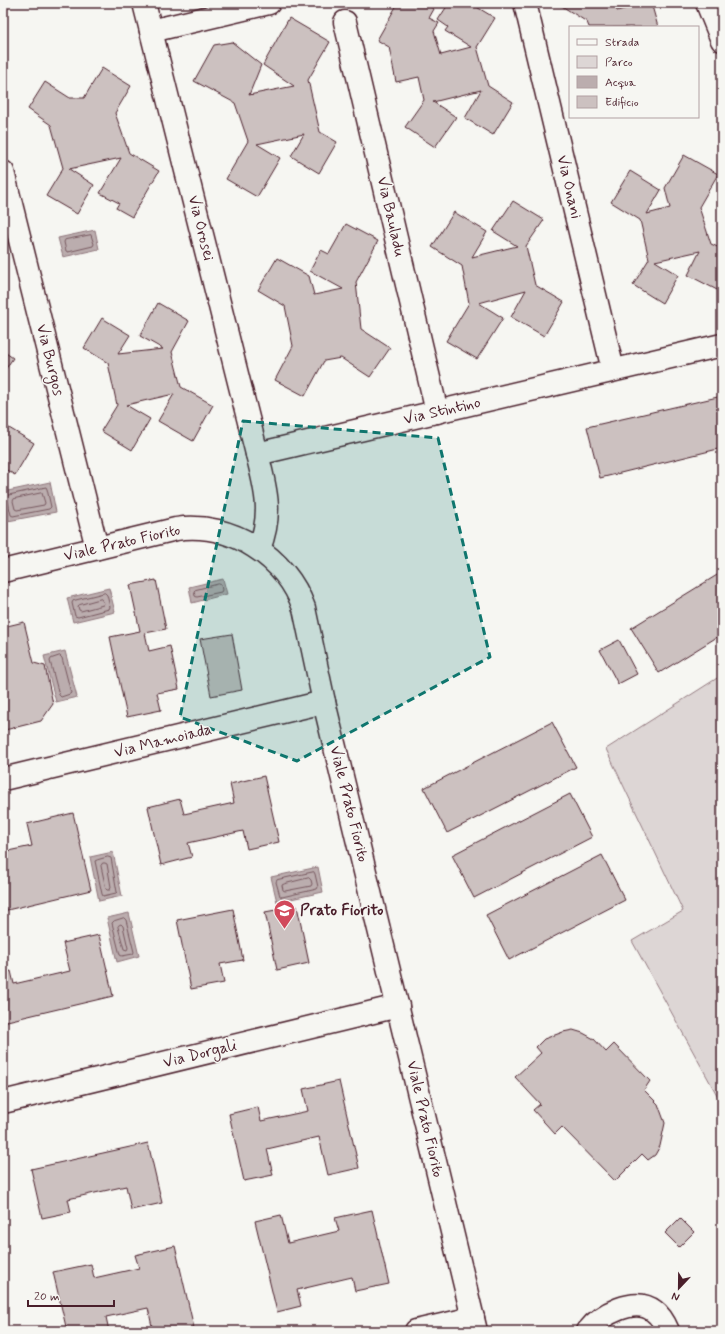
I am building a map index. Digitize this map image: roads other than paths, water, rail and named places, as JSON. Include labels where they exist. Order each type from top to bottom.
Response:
[{"type":"street","name":"Via Orosei","points":[[144,3],[257,454]]},
{"type":"street","points":[[151,31],[269,3]]},
{"type":"street","name":"Via Onani","points":[[525,3],[613,370]]},
{"type":"street","points":[[707,3],[722,40]]},
{"type":"street","name":"Via Bauladu","points":[[344,22],[436,412]]},
{"type":"street","name":"Via Burgos","points":[[3,172],[97,548]]},
{"type":"street","name":"Via Stintino","points":[[257,454],[722,345]]},
{"type":"street","points":[[257,454],[265,485],[268,506],[267,525],[259,549]]},
{"type":"street","name":"Viale Prato Fiorito","points":[[3,571],[176,529],[192,528],[215,531],[247,542],[259,549],[288,577],[301,601],[474,1325]]},
{"type":"street","name":"Via Mamoiada","points":[[3,779],[324,702]]},
{"type":"street","name":"Via Dorgali","points":[[3,1102],[398,1006]]},
{"type":"street","points":[[588,1331],[595,1324],[613,1312],[633,1305],[642,1305],[655,1311],[664,1322],[668,1331]]},
{"type":"street","points":[[416,1331],[474,1325]]},
{"type":"water","points":[[95,230],[99,249],[63,257],[58,238]]},
{"type":"water","points":[[50,482],[56,512],[8,521],[3,492]]},
{"type":"water","points":[[223,579],[227,594],[192,603],[189,587]]},
{"type":"water","points":[[109,588],[115,612],[73,622],[67,598]]},
{"type":"water","points":[[65,651],[77,697],[56,702],[44,656]]},
{"type":"water","points":[[113,852],[122,896],[99,901],[90,857]]},
{"type":"water","points":[[318,867],[323,892],[277,902],[271,877]]},
{"type":"water","points":[[129,913],[139,956],[117,962],[107,918]]},
{"type":"place","name":"Prato Fiorito","points":[[284,930]]}]
